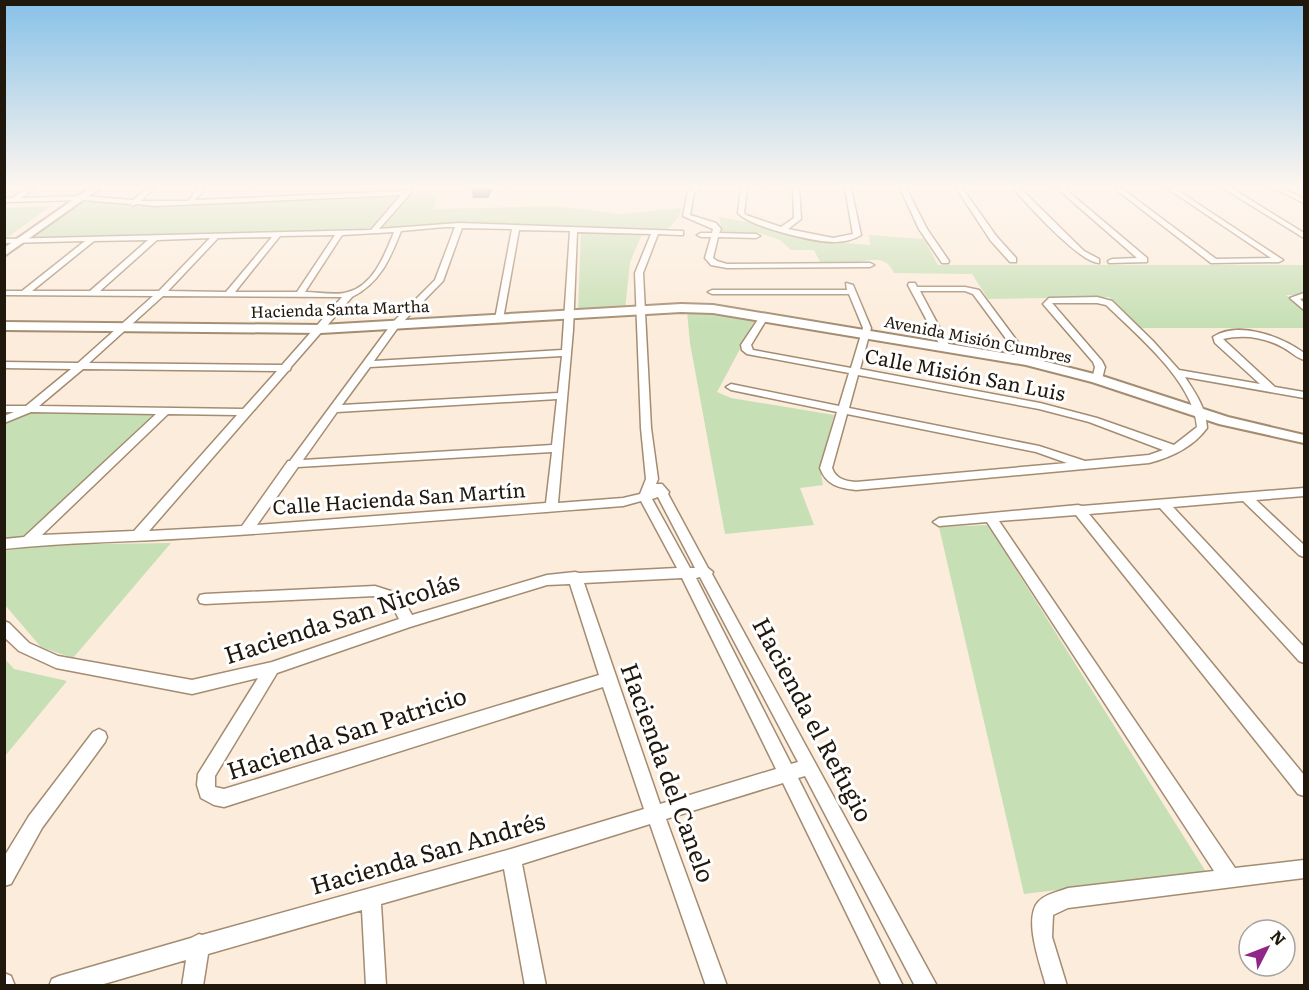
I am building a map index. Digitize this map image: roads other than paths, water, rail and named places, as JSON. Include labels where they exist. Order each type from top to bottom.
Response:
[{"type":"street","points":[[6,242],[19,234]]},
{"type":"street","points":[[4,253],[32,234]]},
{"type":"street","points":[[6,242],[272,234]]},
{"type":"street","points":[[228,295],[278,234]]},
{"type":"street","points":[[299,295],[339,234]]},
{"type":"street","points":[[136,537],[349,295],[367,286],[377,276],[397,234]]},
{"type":"street","points":[[246,530],[396,324],[439,281],[456,234]]},
{"type":"street","points":[[499,319],[515,234]]},
{"type":"street","points":[[552,507],[570,315],[574,234]]},
{"type":"street","points":[[639,310],[641,262],[654,234]]},
{"type":"street","points":[[803,234],[817,238],[851,239],[856,234]]},
{"type":"street","points":[[927,234],[945,261]]},
{"type":"street","points":[[991,234],[1013,260]]},
{"type":"street","points":[[1062,234],[1081,253],[1096,261]]},
{"type":"street","points":[[1112,261],[1144,261],[1113,234]]},
{"type":"street","points":[[1178,234],[1214,261],[1279,260],[1240,234]]},
{"type":"street","points":[[701,235],[756,236]]},
{"type":"street","points":[[716,235],[709,258],[720,266],[870,264]]},
{"type":"street","points":[[4,420],[28,410],[81,365],[160,294],[216,236]]},
{"type":"street","points":[[93,293],[155,237]]},
{"type":"street","points":[[24,293],[92,239]]},
{"type":"street","points":[[946,349],[914,287],[965,289],[976,292],[1027,361]]},
{"type":"street","points":[[713,309],[712,290],[851,289],[866,322],[866,335],[826,468],[830,478],[836,483],[856,486],[1149,459],[1173,450],[1194,438],[1202,428],[1201,414],[1177,373],[1105,301],[1047,302],[1097,361],[1100,367],[1097,379]]},
{"type":"street","points":[[4,293],[349,295]]},
{"type":"street","points":[[1300,298],[1305,307]]},
{"type":"street","name":"Avenida Misión Cumbres","points":[[639,310],[713,309],[1027,361],[1097,379],[1256,430],[1305,439]]},
{"type":"street","name":"Hacienda Santa Martha","points":[[4,326],[321,329],[639,310]]},
{"type":"street","name":"Hacienda el Refugio","points":[[639,310],[657,485],[706,572],[927,986]]},
{"type":"street","name":"Calle Misión San Luis","points":[[764,317],[746,345],[747,350],[1067,412],[1173,450]]},
{"type":"street","points":[[1271,389],[1218,341],[1218,337],[1272,337],[1284,342],[1305,357]]},
{"type":"street","points":[[367,364],[566,352]]},
{"type":"street","points":[[4,365],[287,368]]},
{"type":"street","points":[[1177,373],[1305,395]]},
{"type":"street","points":[[731,387],[1039,449],[1082,464]]},
{"type":"street","points":[[333,409],[561,396]]},
{"type":"street","points":[[4,409],[248,412]]},
{"type":"street","points":[[28,541],[165,411]]},
{"type":"street","points":[[292,464],[556,448]]},
{"type":"street","name":"Hacienda el Refugio","points":[[657,485],[645,497],[687,574],[893,986]]},
{"type":"street","points":[[939,522],[1305,492]]},
{"type":"street","name":"Calle Hacienda San Martín","points":[[4,544],[246,530],[623,502],[645,497]]},
{"type":"street","points":[[1246,497],[1305,552]]},
{"type":"street","points":[[1163,504],[1305,657]]},
{"type":"street","points":[[1078,509],[1305,788]]},
{"type":"street","points":[[991,519],[1230,878]]},
{"type":"street","name":"Hacienda San Nicolás","points":[[4,627],[24,647],[57,662],[181,687],[206,685],[272,669],[408,622],[524,586],[575,577],[706,572]]},
{"type":"street","name":"Hacienda del Canelo","points":[[575,577],[606,678],[657,813],[717,986]]},
{"type":"street","points":[[205,600],[375,591],[395,597],[408,622]]},
{"type":"street","name":"Hacienda San Patricio","points":[[272,669],[207,774],[204,784],[207,793],[213,798],[224,798],[606,678]]},
{"type":"street","points":[[4,877],[33,828],[99,737]]},
{"type":"street","name":"Hacienda San Andrés","points":[[59,986],[199,944],[511,858],[809,767]]},
{"type":"street","points":[[511,858],[536,986]]},
{"type":"street","points":[[1057,986],[1042,938],[1044,910],[1053,903],[1068,898],[1305,869]]},
{"type":"street","points":[[371,898],[376,986]]},
{"type":"street","points":[[192,986],[199,944]]}]
